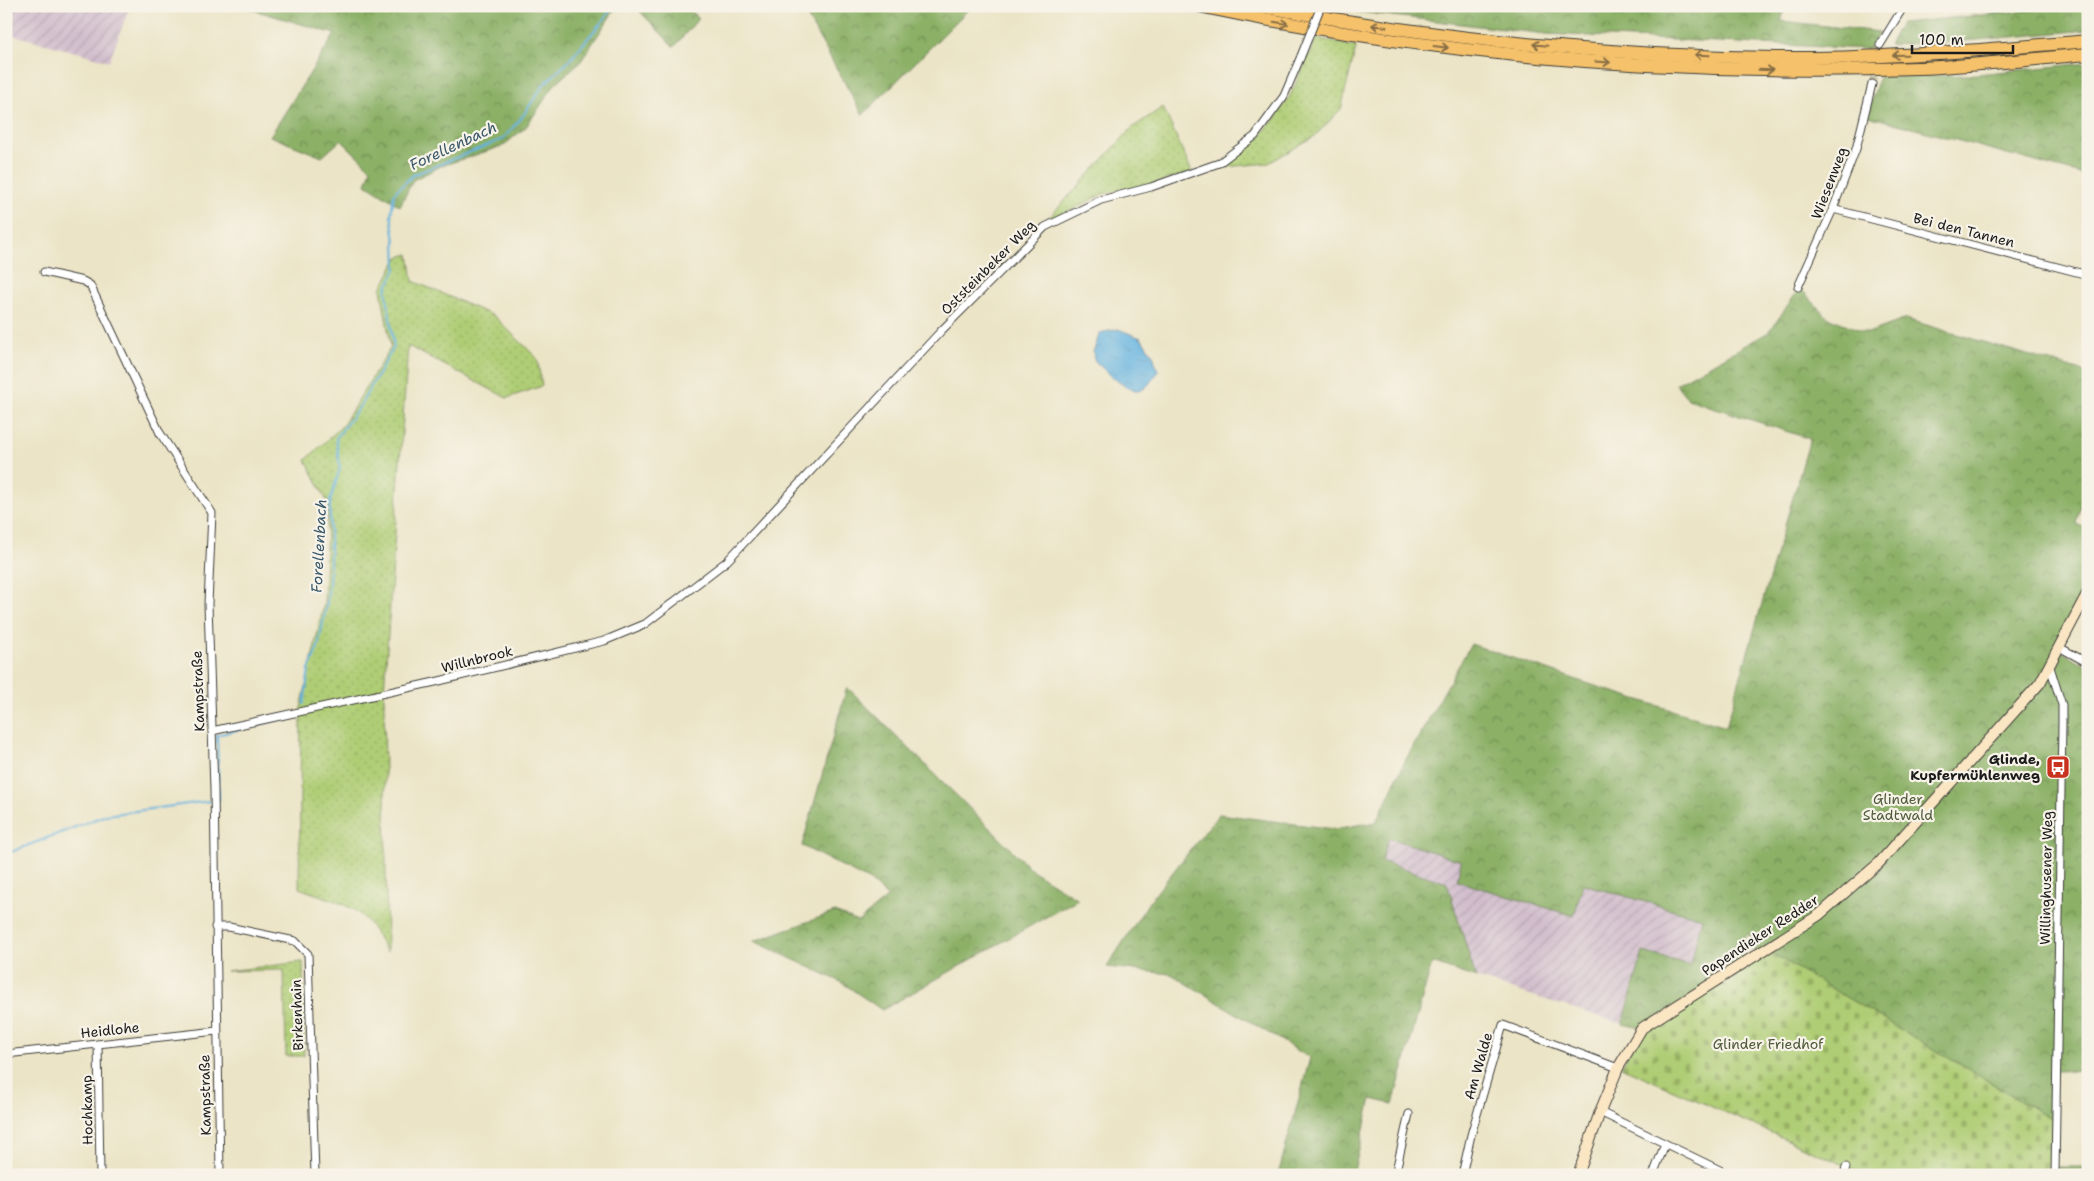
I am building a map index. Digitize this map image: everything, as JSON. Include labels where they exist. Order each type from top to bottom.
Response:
[{"type":"highway","points":[[1199,6],[1359,36],[1475,51],[1671,67],[1779,70],[1919,68],[2088,54]]},
{"type":"highway","points":[[1260,6],[1362,24],[1486,40],[1563,48],[1672,54],[1780,58],[1911,55],[2088,41]]},
{"type":"street","name":"Oststeinbeker Weg","points":[[727,561],[941,331],[1045,227],[1101,200],[1151,188],[1219,163],[1255,136],[1284,96],[1321,6]]},
{"type":"street","points":[[1880,45],[1904,6]]},
{"type":"street","name":"Wiesenweg","points":[[1798,287],[1833,209],[1856,149],[1872,84]]},
{"type":"street","name":"Bei den Tannen","points":[[1833,209],[2088,275]]},
{"type":"street","name":"Kampstraße","points":[[44,272],[82,281],[90,286],[160,433],[212,513],[208,604],[220,1175]]},
{"type":"street","name":"Willnbrook","points":[[212,731],[436,682],[604,641],[646,624],[727,561]]},
{"type":"street","points":[[2050,667],[2088,592]]},
{"type":"street","points":[[2059,647],[2088,663]]},
{"type":"street","name":"Papendieker Redder","points":[[1578,1175],[1618,1068],[1642,1028],[1819,915],[1879,863],[1989,742],[2040,683],[2050,667]]},
{"type":"street","name":"Willinghusener Weg","points":[[2050,667],[2062,705],[2055,1175]]},
{"type":"street","name":"Birkenhain","points":[[216,927],[229,927],[295,941],[308,954],[315,1175]]},
{"type":"street","name":"Am Walde","points":[[1462,1175],[1471,1135],[1503,1025],[1618,1068]]},
{"type":"street","name":"Heidlohe","points":[[6,1054],[217,1031]]},
{"type":"street","name":"Hochkamp","points":[[98,1044],[100,1175]]},
{"type":"street","points":[[1600,1112],[1728,1174]]},
{"type":"street","points":[[1395,1175],[1409,1114]]},
{"type":"street","points":[[1653,1175],[1665,1144]]},
{"type":"shaded area","points":[[6,6],[130,6],[109,61],[6,33]]},
{"type":"shaded area","points":[[1389,837],[1462,861],[1457,881],[1573,916],[1583,884],[1702,918],[1690,965],[1643,953],[1623,1024],[1476,978],[1447,883],[1380,861]]},
{"type":"green space","points":[[240,6],[617,6],[581,61],[555,84],[526,127],[503,146],[441,166],[413,180],[400,206],[366,184],[371,169],[341,140],[322,157],[270,136],[335,34]]},
{"type":"green space","points":[[635,6],[685,6],[699,18],[674,47]]},
{"type":"green space","points":[[801,6],[972,6],[863,115]]},
{"type":"green space","points":[[1327,6],[1785,6],[1781,21],[1880,32],[1869,49],[1546,34],[1326,8]]},
{"type":"green space","points":[[2036,6],[2088,6],[2088,30],[1966,41],[1889,45],[1901,23],[2033,10]]},
{"type":"green space","points":[[1317,38],[1356,47],[1341,109],[1315,136],[1269,163],[1224,167],[1258,140],[1288,100]]},
{"type":"green space","points":[[2088,63],[2088,176],[1868,116],[1879,77],[1967,75]]},
{"type":"green space","points":[[1163,107],[1192,172],[1150,185],[1103,194],[1043,224],[1132,128]]},
{"type":"green space","points":[[409,254],[413,281],[494,316],[537,358],[542,386],[507,398],[408,346],[384,692],[387,952],[371,926],[361,915],[336,901],[299,888],[301,708],[324,604],[328,503],[306,460],[343,425],[391,347],[381,289],[398,257]]},
{"type":"green space","name":"Glinder Stadtwald","points":[[1800,288],[1827,317],[1868,333],[1906,319],[2088,373],[2088,507],[2081,505],[2076,524],[2088,529],[2088,582],[2056,648],[2088,667],[2088,1070],[2054,1071],[2052,1119],[1766,950],[1756,955],[1753,950],[1757,947],[1749,934],[1735,943],[1745,961],[1641,1028],[1623,1024],[1643,952],[1690,965],[1702,918],[1583,884],[1574,916],[1457,881],[1461,861],[1389,838],[1381,861],[1447,883],[1476,978],[1432,963],[1393,1104],[1371,1099],[1353,1175],[1278,1175],[1310,1058],[1171,974],[1107,967],[1149,902],[1219,814],[1334,829],[1376,822],[1405,761],[1471,644],[1601,688],[1726,727],[1810,439],[1688,399],[1676,384],[1769,332]]},
{"type":"green space","points":[[847,687],[1033,871],[1078,899],[882,1010],[841,982],[754,941],[835,912],[858,922],[888,897],[870,881],[802,846]]},
{"type":"green space","name":"Glinder Friedhof","points":[[1766,950],[2052,1119],[2054,1175],[1867,1175],[1621,1067],[1642,1028]]},
{"type":"green space","points":[[303,962],[304,1056],[286,1056],[284,970],[226,971]]},
{"type":"green space","points":[[2055,1167],[2088,1167],[2088,1175],[2055,1175]]},
{"type":"water","points":[[1118,329],[1141,338],[1153,355],[1158,372],[1145,388],[1139,390],[1125,386],[1094,360],[1093,352],[1100,333]]},
{"type":"waterway","name":"Forellenbach","points":[[304,704],[309,669],[318,647],[327,603],[330,571],[330,502],[340,468],[336,438],[358,409],[394,347],[386,289],[396,269],[395,241],[391,215],[394,193],[413,175],[503,139],[522,117],[544,84],[568,62],[613,6]]},
{"type":"waterway","name":"Forellenbach","points":[[219,800],[217,735],[281,719]]},
{"type":"waterway","name":"Forellenbach","points":[[6,854],[106,815],[210,801]]},
{"type":"tunnel","points":[[1872,84],[1880,45]]},
{"type":"place","name":"Glinde, Kupfermühlenweg","points":[[2058,767]]}]
